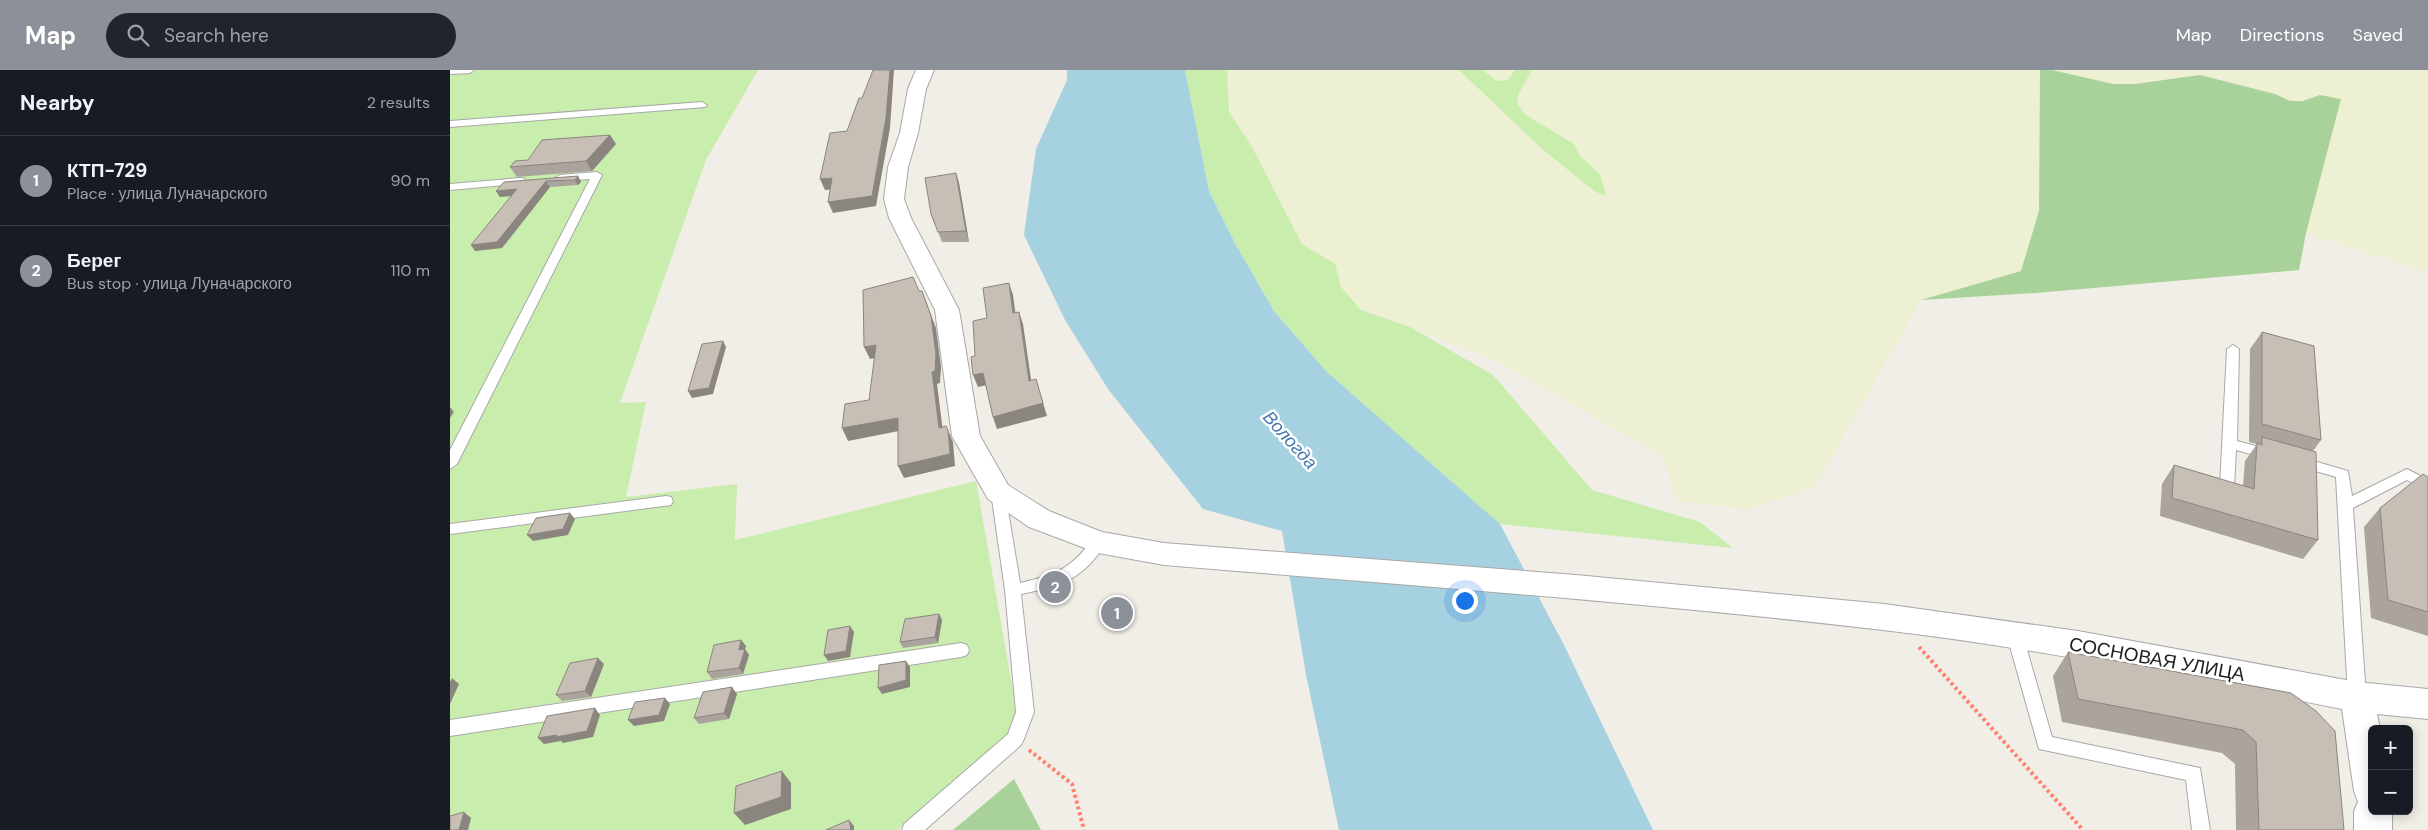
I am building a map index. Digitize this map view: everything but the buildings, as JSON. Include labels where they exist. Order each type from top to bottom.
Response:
[{"type":"street","points":[[925,70],[917,90],[909,133],[898,167],[894,199],[900,218],[947,310],[966,436],[998,492]]},
{"type":"street","name":"СОСНОВАЯ УЛИЦА","points":[[998,492],[1039,520],[1098,542],[1164,554],[1576,587],[1884,617],[2220,669],[2358,697],[2428,704]]},
{"type":"street","points":[[2358,697],[2369,770]]},
{"type":"street","points":[[2373,815],[2373,830]]},
{"type":"lane","points":[[450,72],[470,70]]},
{"type":"lane","points":[[450,124],[702,105]]},
{"type":"lane","points":[[450,464],[597,175],[548,179]]},
{"type":"lane","points":[[450,187],[529,181]]},
{"type":"lane","points":[[2227,486],[2234,349]]},
{"type":"lane","points":[[2230,444],[2343,474],[2358,697]]},
{"type":"lane","points":[[2346,505],[2407,474],[2428,487]]},
{"type":"lane","points":[[911,830],[1015,739],[1025,712],[1013,590],[998,492]]},
{"type":"lane","points":[[450,529],[666,501]]},
{"type":"lane","points":[[1013,590],[1069,575],[1079,568],[1098,542]]},
{"type":"lane","points":[[2015,636],[2045,743],[2194,774],[2200,830]]},
{"type":"lane","points":[[450,728],[961,650]]},
{"type":"path","points":[[1884,617],[1921,649],[2083,830]]},
{"type":"path","points":[[1015,739],[1072,784],[1084,830]]},
{"type":"green space","points":[[450,70],[758,70],[706,160],[620,403],[646,402],[626,497],[737,484],[735,540],[976,481],[1017,713],[1007,735],[898,830],[450,830]]},
{"type":"green space","points":[[1185,70],[1227,70],[1229,112],[1252,147],[1302,244],[1335,264],[1341,287],[1361,310],[1410,327],[1493,375],[1592,490],[1700,522],[1733,548],[1500,524],[1326,371],[1274,311],[1236,245],[1209,191]]},
{"type":"green space","points":[[1227,70],[1459,70],[1541,148],[1594,191],[1605,196],[1600,174],[1580,156],[1574,144],[1526,115],[1517,104],[1519,93],[1532,70],[2040,70],[2039,211],[2021,272],[1921,300],[1815,487],[1746,510],[1676,500],[1664,459],[1648,448],[1495,360],[1361,310],[1341,287],[1335,264],[1302,244],[1252,147],[1229,112]]},
{"type":"green space","points":[[1459,70],[1483,70],[1496,81],[1508,80],[1515,70],[1532,70],[1519,93],[1517,104],[1526,115],[1574,144],[1580,156],[1600,174],[1606,196],[1594,191],[1541,148]]},
{"type":"green space","points":[[1483,70],[1515,70],[1508,80],[1496,81]]},
{"type":"green space","points":[[2040,70],[2052,70],[2113,84],[2135,84],[2200,75],[2275,94],[2290,101],[2303,101],[2320,95],[2341,99],[2306,233],[2299,270],[2036,293],[1921,300],[2021,271],[2039,211]]},
{"type":"green space","points":[[2052,70],[2428,70],[2428,273],[2306,233],[2340,99],[2320,95],[2303,101],[2290,101],[2222,79],[2113,84]]},
{"type":"green space","points":[[1014,779],[1041,830],[953,830]]},
{"type":"water","name":"Вологда","points":[[1067,70],[1185,70],[1209,191],[1236,245],[1274,311],[1326,371],[1500,524],[1564,645],[1653,830],[1339,830],[1306,675],[1282,531],[1203,509],[1108,389],[1065,320],[1024,235],[1036,149],[1067,80]]},
{"type":"place","name":"Берег","points":[[1055,587]]},
{"type":"place","name":"КТП-729","points":[[1117,613]]}]
